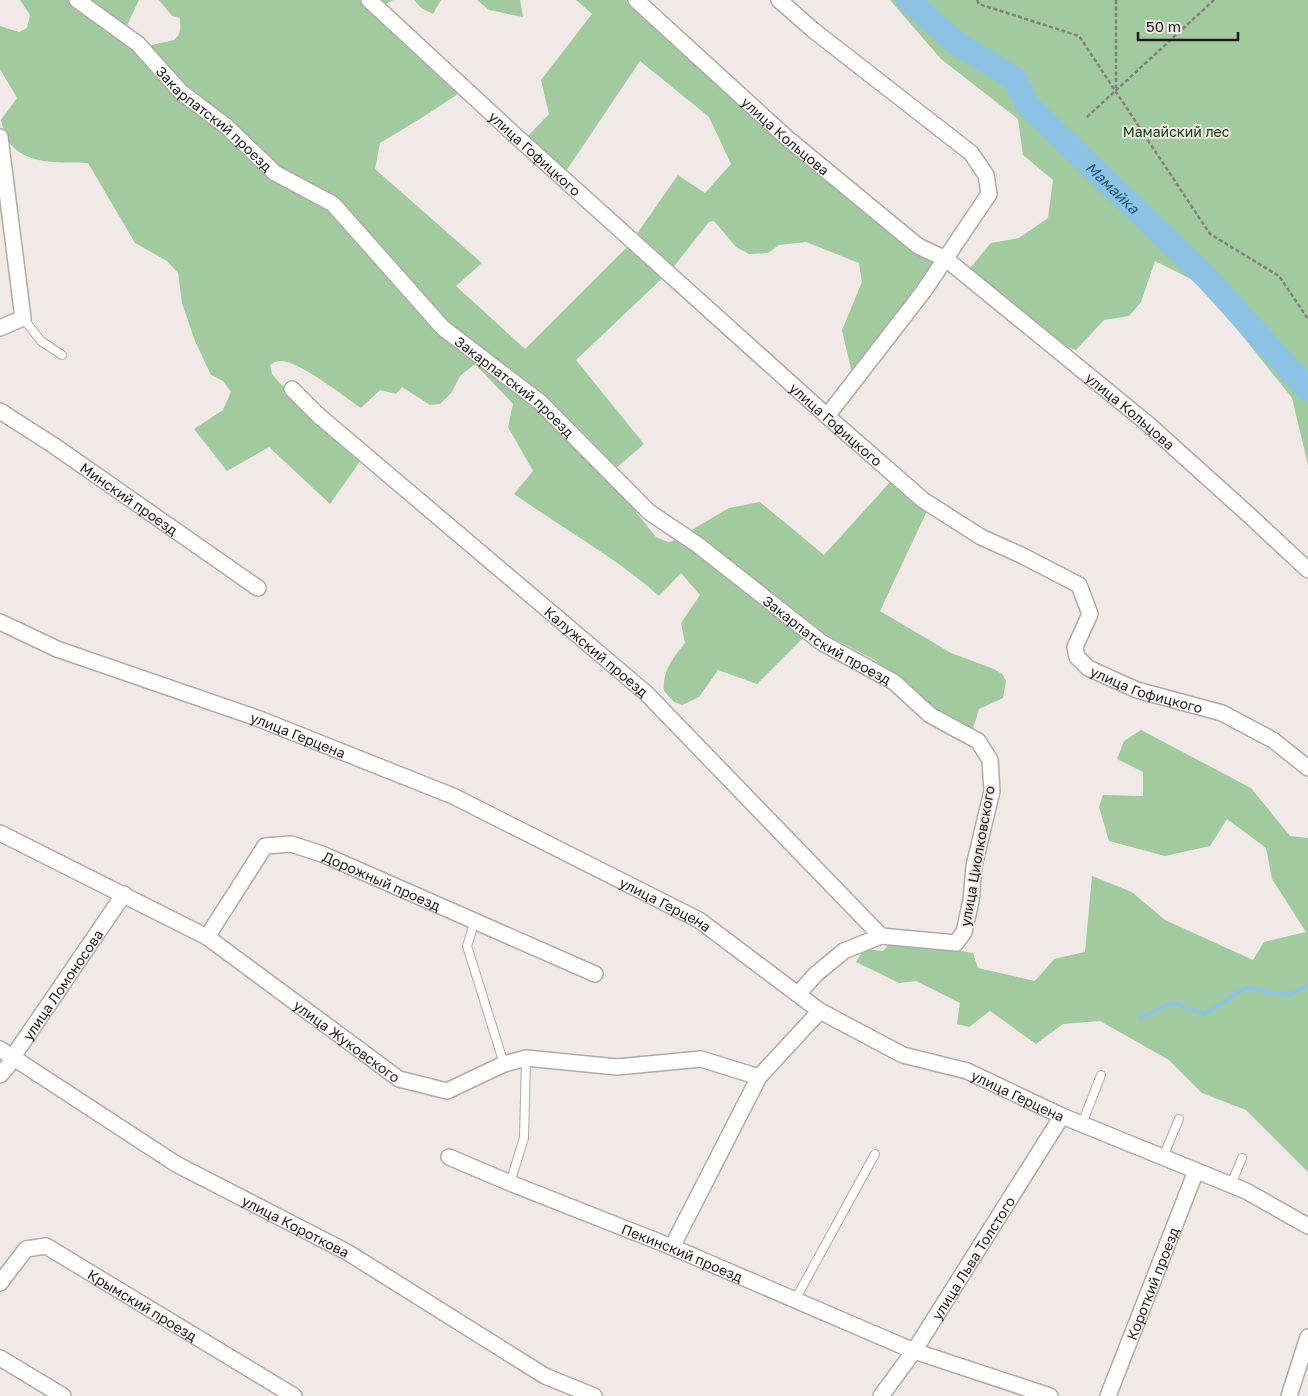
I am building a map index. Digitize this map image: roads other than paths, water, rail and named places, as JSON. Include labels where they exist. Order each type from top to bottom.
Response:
[{"type":"street","name":"Закарпатский проезд","points":[[77,0],[138,44],[181,92],[226,126],[275,173],[334,204],[443,328],[540,402],[649,512],[698,544],[821,642],[894,682],[930,715],[978,741]]},
{"type":"street","name":"улица Гофицкого","points":[[369,0],[516,136],[923,500],[980,538],[1021,555],[1079,585],[1090,614],[1074,647],[1077,657],[1088,668],[1137,690],[1222,713],[1273,740],[1308,768]]},
{"type":"street","name":"улица Кольцова","points":[[636,0],[787,138],[918,246],[946,258],[1148,424],[1249,514],[1308,570]]},
{"type":"street","points":[[779,0],[813,30],[971,153],[986,174],[989,194],[923,292],[827,416]]},
{"type":"street","points":[[0,137],[23,318],[0,328]]},
{"type":"street","name":"Калужский проезд","points":[[292,390],[318,415],[646,693],[881,936]]},
{"type":"street","name":"Минский проезд","points":[[0,412],[53,445],[258,588]]},
{"type":"street","name":"улица Герцена","points":[[0,622],[57,649],[257,718],[453,796],[699,920],[820,1011],[903,1056],[967,1071],[1062,1116],[1246,1191],[1308,1226]]},
{"type":"street","name":"улица Циолковского","points":[[798,994],[816,974],[844,951],[881,936],[956,944],[964,932],[971,901],[974,866],[992,791],[990,760],[978,741]]},
{"type":"street","name":"улица Жуковского","points":[[0,833],[207,937],[399,1079],[447,1091],[504,1064],[526,1058],[617,1067],[701,1059],[759,1077]]},
{"type":"street","name":"Дорожный проезд","points":[[207,937],[265,846],[291,844],[322,854],[596,974]]},
{"type":"street","name":"улица Ломоносова","points":[[0,1075],[8,1066],[6,1053],[124,894]]},
{"type":"street","points":[[672,1247],[759,1077],[820,1011]]},
{"type":"street","name":"улица Короткова","points":[[6,1053],[176,1164],[347,1252],[545,1376],[594,1396]]},
{"type":"street","name":"улица Льва Толстого","points":[[881,1396],[914,1351],[1062,1116]]},
{"type":"street","name":"Пекинский проезд","points":[[449,1156],[510,1183],[672,1247],[914,1351],[1050,1396]]},
{"type":"street","name":"Короткий проезд","points":[[1108,1396],[1196,1171]]},
{"type":"street","name":"Крымский проезд","points":[[0,1283],[26,1249],[46,1246],[294,1396]]},
{"type":"street","points":[[1289,1396],[1308,1337]]},
{"type":"street","points":[[0,1358],[63,1396]]},
{"type":"lane","points":[[23,318],[41,341],[62,355]]},
{"type":"lane","points":[[475,922],[467,946],[504,1064]]},
{"type":"lane","points":[[510,1183],[524,1138],[526,1058]]},
{"type":"lane","points":[[1082,1124],[1101,1075]]},
{"type":"lane","points":[[1163,1157],[1179,1119]]},
{"type":"lane","points":[[795,1300],[875,1154]]},
{"type":"lane","points":[[1231,1185],[1242,1158]]},
{"type":"waterway","name":"Мамайка","points":[[908,0],[955,42],[1015,79],[1028,106],[1206,277],[1308,390]]},
{"type":"waterway","points":[[1140,1018],[1172,1002],[1204,1014],[1246,988],[1290,995],[1308,985]]},
{"type":"park label","name":"Мамайский лес","points":[[1176,131]]}]
